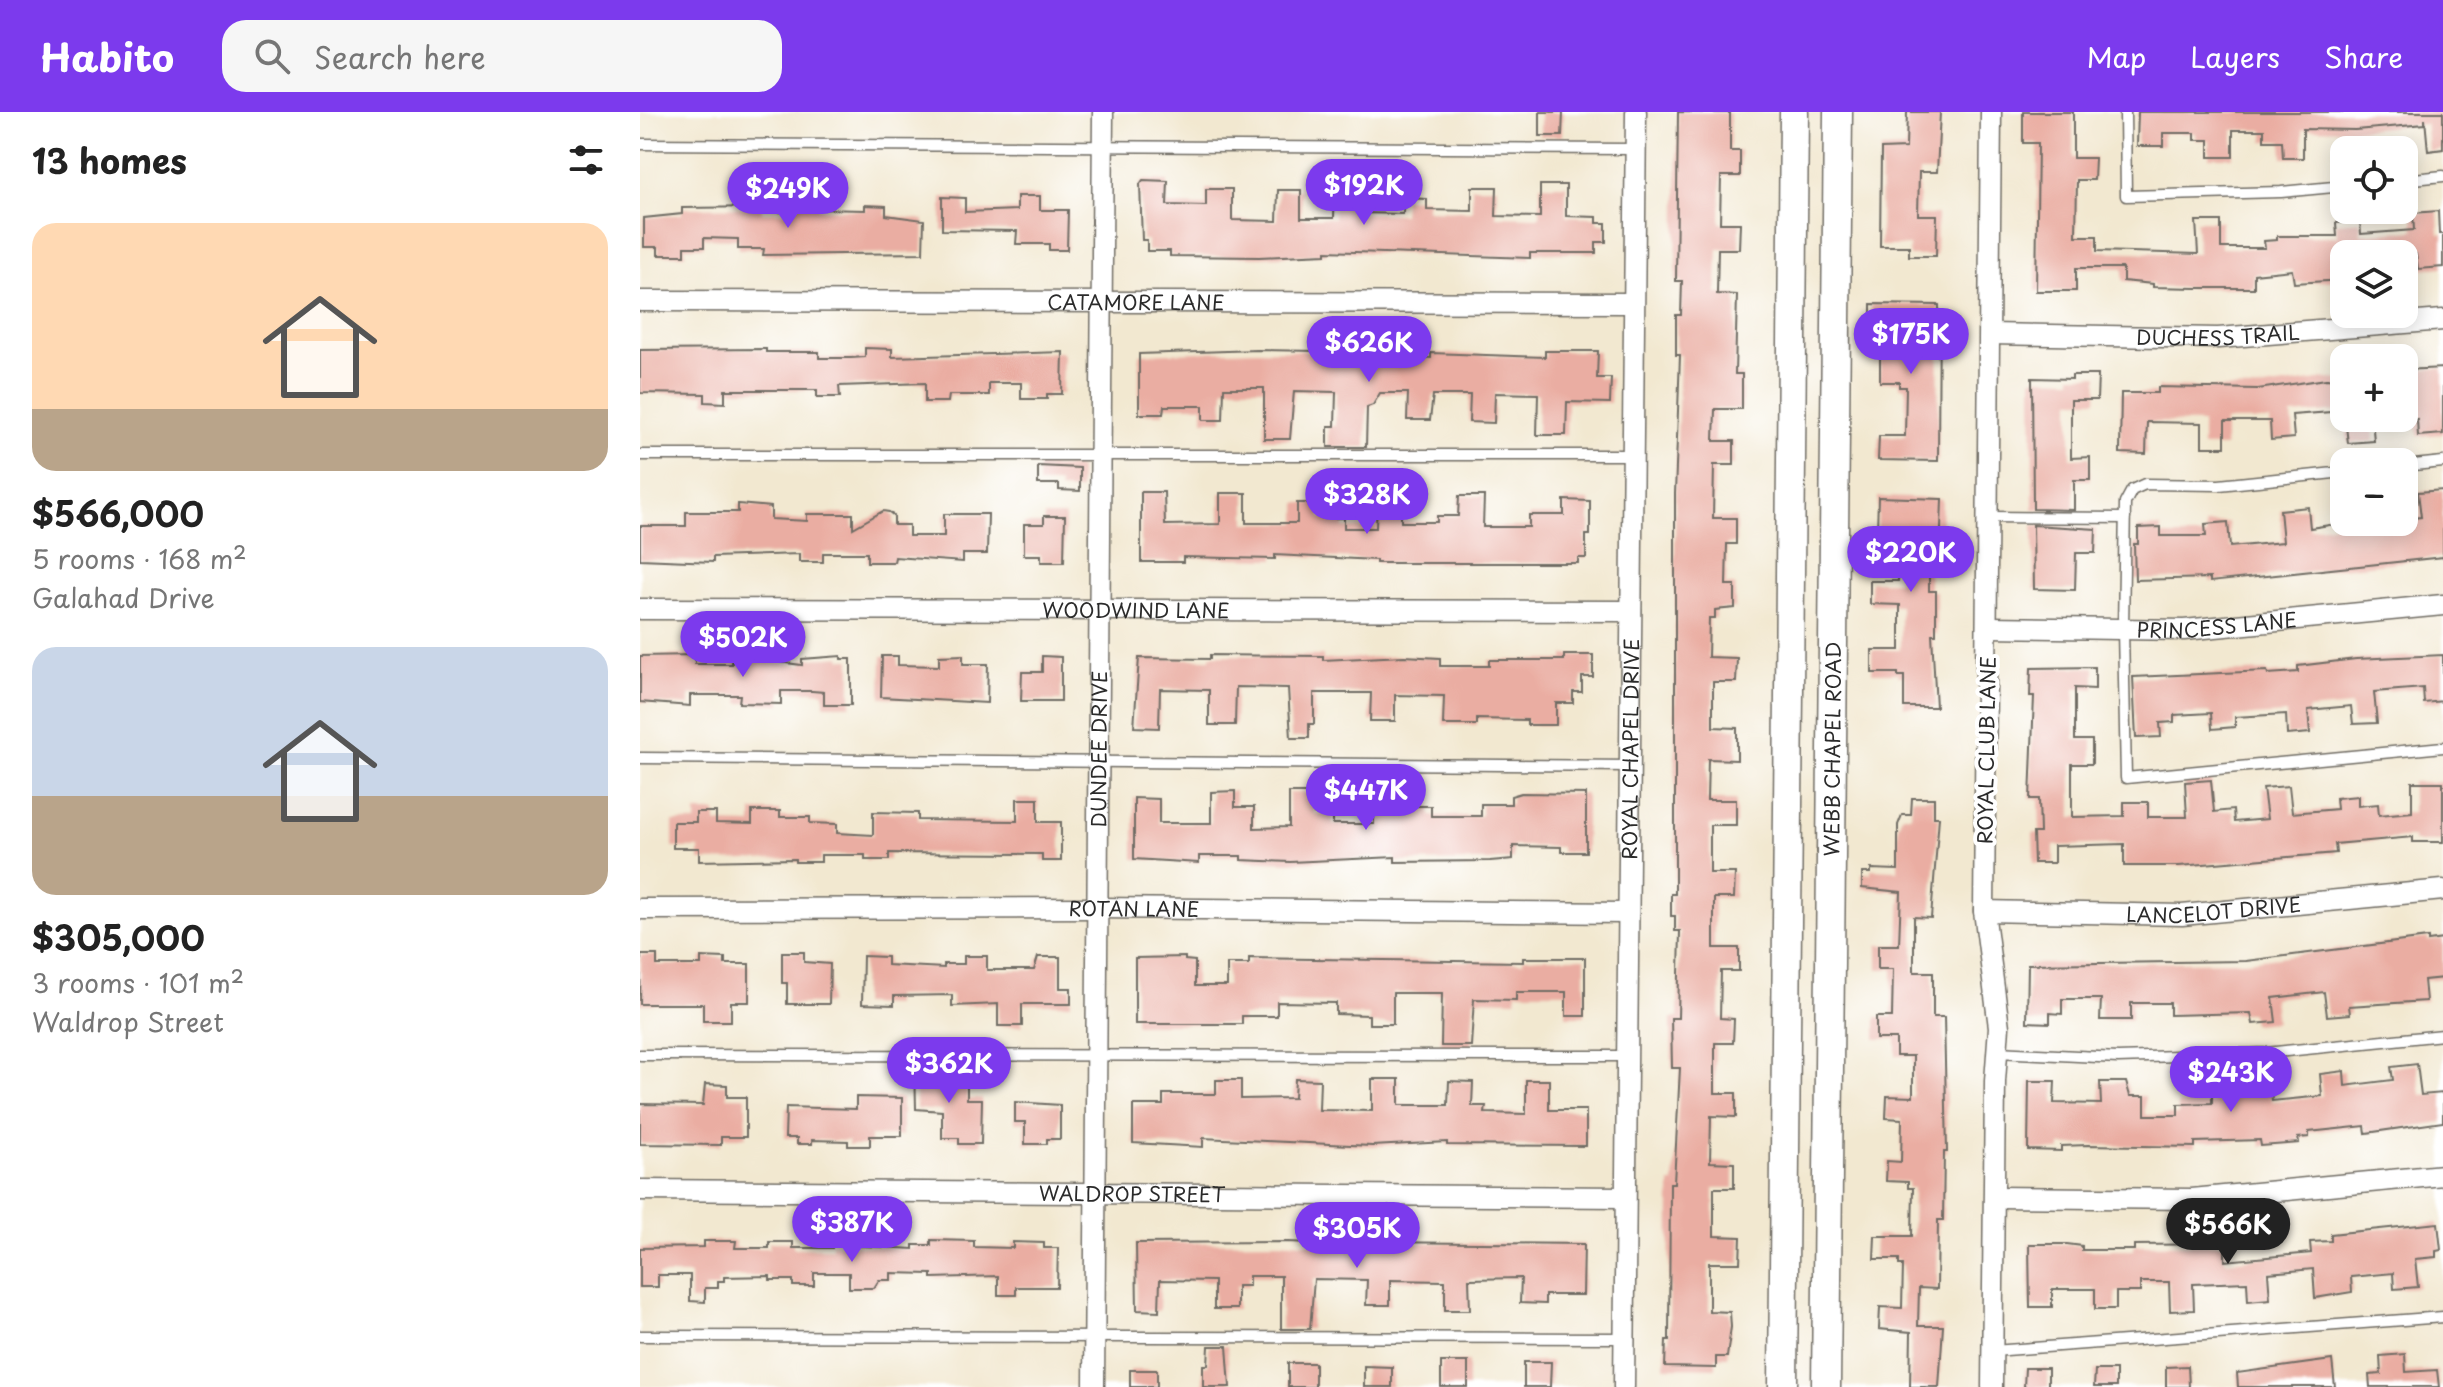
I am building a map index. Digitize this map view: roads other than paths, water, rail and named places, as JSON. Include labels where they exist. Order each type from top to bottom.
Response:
[{"type":"main road","points":[[1783,1387],[1794,112]]},
{"type":"main road","name":"WEBB CHAPEL ROAD","points":[[1826,1387],[1838,112]]},
{"type":"street","name":"DUNDEE DRIVE","points":[[1094,1387],[1103,112]]},
{"type":"street","name":"ROYAL CHAPEL DRIVE","points":[[1624,1387],[1626,913],[1636,112]]},
{"type":"street","name":"ROYAL CLUB LANE","points":[[1991,112],[1989,627],[1984,911],[1999,1027],[1992,1387]]},
{"type":"street","name":"CATAMORE LANE","points":[[640,301],[1633,303]]},
{"type":"street","name":"DUCHESS TRAIL","points":[[1990,334],[2218,338],[2443,320]]},
{"type":"street","name":"PRINCESS LANE","points":[[1989,627],[2184,630],[2443,605]]},
{"type":"street","name":"WOODWIND LANE","points":[[640,609],[1631,611]]},
{"type":"street","name":"LANCELOT DRIVE","points":[[1984,911],[2182,915],[2443,890]]},
{"type":"street","name":"ROTAN LANE","points":[[640,909],[1097,908],[1626,913]]},
{"type":"street","points":[[1996,1197],[2192,1199],[2443,1175]]},
{"type":"street","name":"WALDROP STREET","points":[[640,1190],[1625,1197]]},
{"type":"lane","points":[[2125,112],[2126,196],[2281,192],[2330,187]]},
{"type":"lane","points":[[640,144],[1635,149]]},
{"type":"lane","points":[[2418,179],[2443,176]]},
{"type":"lane","points":[[640,455],[1632,455]]},
{"type":"lane","points":[[2418,465],[2443,462]]},
{"type":"lane","points":[[2330,473],[2219,485],[2145,484],[2132,490],[2125,503],[2123,629],[2126,778],[2443,747]]},
{"type":"lane","points":[[1989,517],[2125,518]]},
{"type":"lane","points":[[640,758],[1630,766]]},
{"type":"lane","points":[[1997,1052],[2118,1058],[2266,1053],[2443,1035]]},
{"type":"lane","points":[[640,1055],[1627,1056]]},
{"type":"lane","points":[[1993,1351],[2443,1317]]},
{"type":"lane","points":[[640,1336],[1624,1338]]}]
